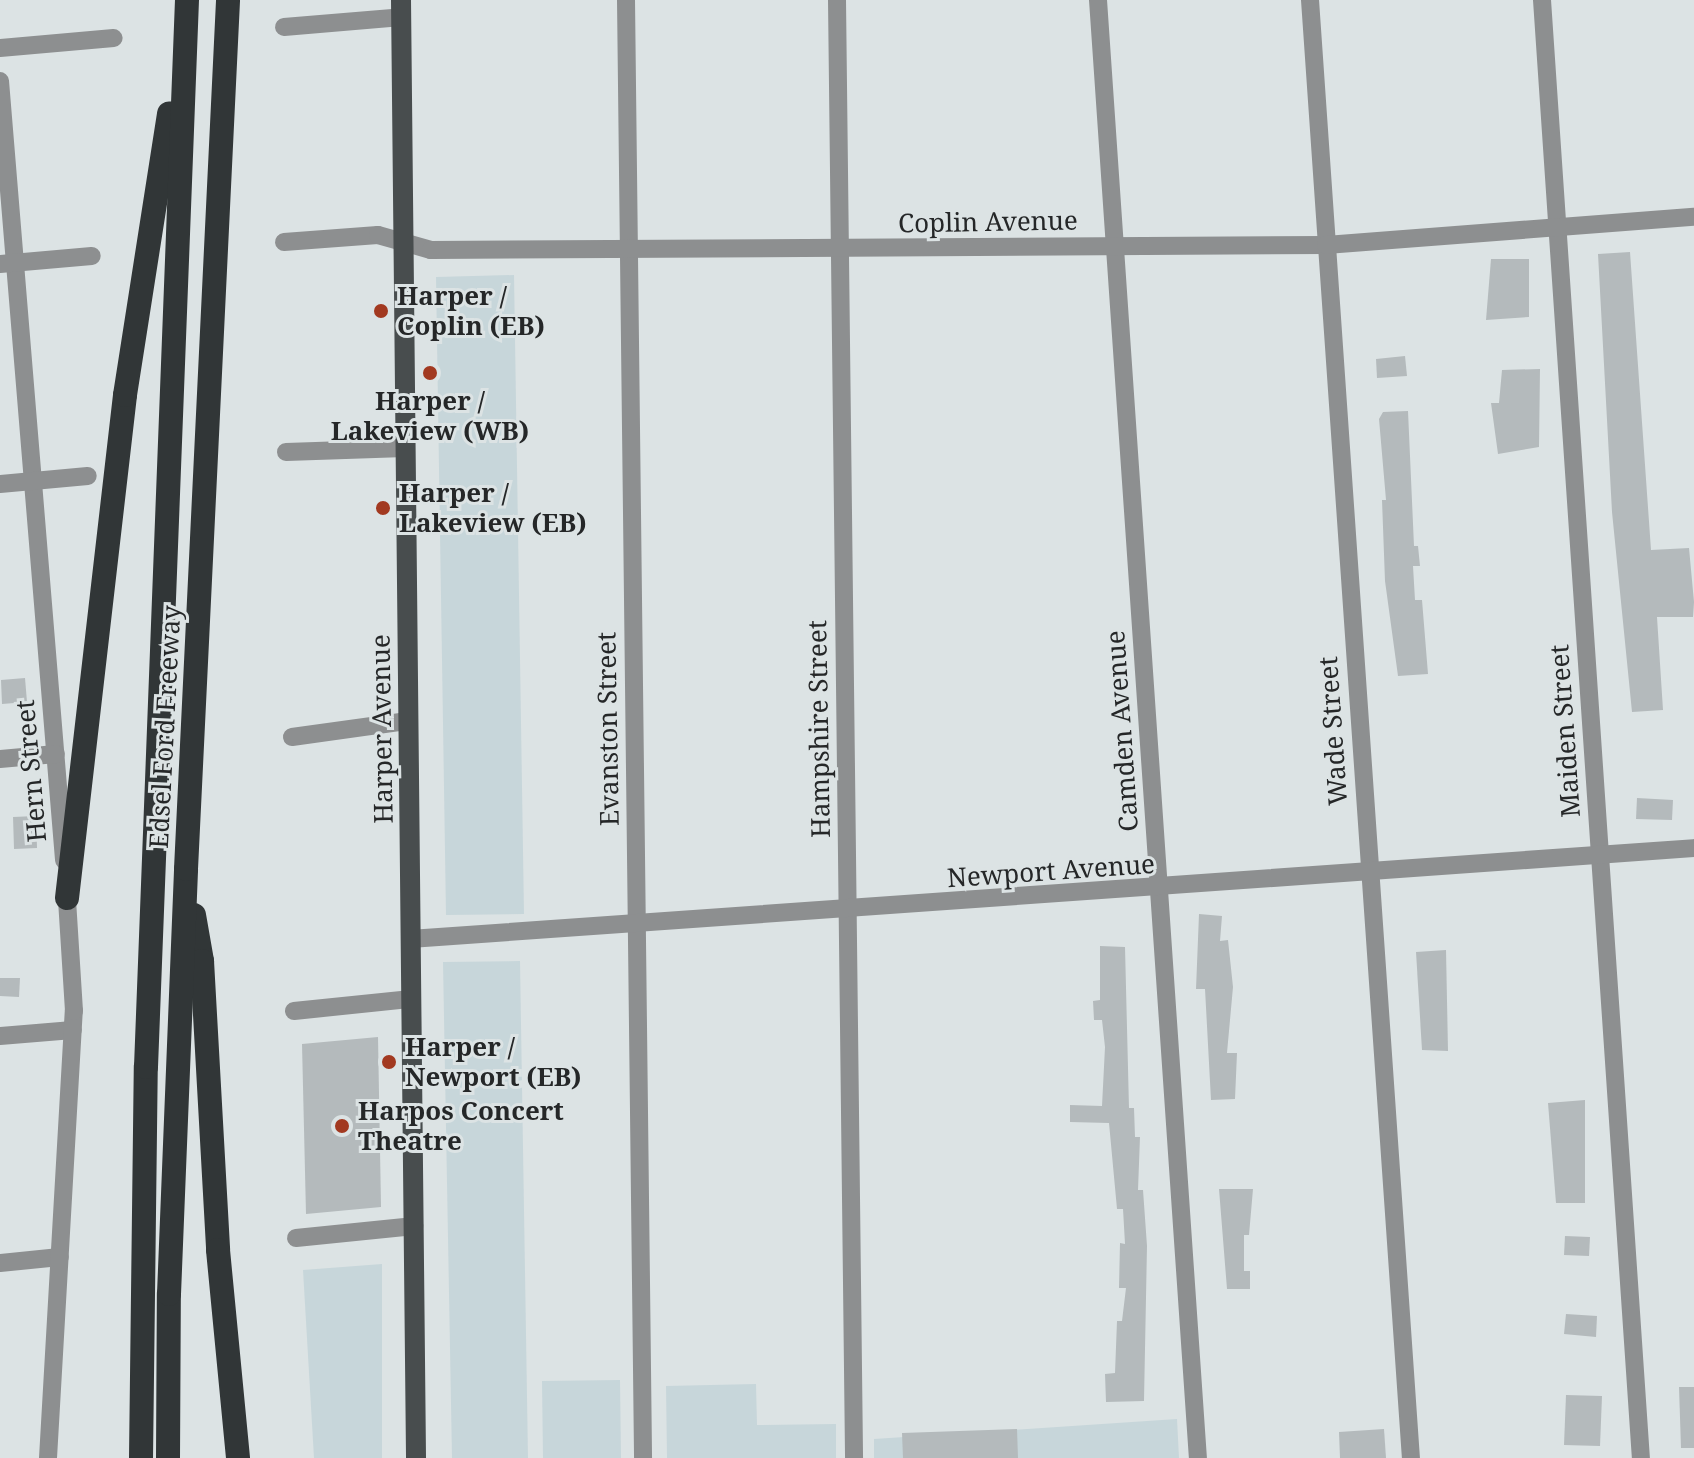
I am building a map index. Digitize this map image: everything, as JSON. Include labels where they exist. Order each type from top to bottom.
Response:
[{"type":"highway","name":"Edsel Ford Freeway","points":[[168,1458],[169,1294],[186,869],[228,0]]},
{"type":"highway","name":"Edsel Ford Freeway","points":[[141,1458],[146,1067],[186,12]]},
{"type":"highway","points":[[67,898],[125,395],[186,12]]},
{"type":"highway","points":[[186,869],[202,961],[218,1250],[238,1458]]},
{"type":"main road","name":"Harper Avenue","points":[[402,8],[416,1458]]},
{"type":"street","name":"Evanston Street","points":[[626,0],[643,1458]]},
{"type":"street","name":"Hampshire Street","points":[[837,0],[854,1458]]},
{"type":"street","name":"Camden Avenue","points":[[1098,0],[1198,1458]]},
{"type":"street","name":"Wade Street","points":[[1310,0],[1411,1458]]},
{"type":"street","name":"Maiden Street","points":[[1542,0],[1641,1458]]},
{"type":"street","points":[[284,27],[402,8]]},
{"type":"street","points":[[0,48],[114,38]]},
{"type":"street","name":"Hern Street","points":[[0,81],[8,264],[33,481],[67,898],[73,1030],[48,1458]]},
{"type":"street","name":"Coplin Avenue","points":[[284,242],[378,235],[431,250],[1326,245],[1694,217]]},
{"type":"street","points":[[8,264],[92,256]]},
{"type":"street","points":[[286,452],[405,448]]},
{"type":"street","points":[[0,484],[88,476]]},
{"type":"street","points":[[292,737],[408,721]]},
{"type":"street","points":[[0,759],[56,754]]},
{"type":"street","name":"Newport Avenue","points":[[410,939],[1159,890],[1694,848]]},
{"type":"street","points":[[294,1011],[411,999]]},
{"type":"street","points":[[0,1036],[73,1030]]},
{"type":"street","points":[[296,1238],[414,1226]]},
{"type":"street","points":[[0,1263],[60,1257]]},
{"type":"shaded area","points":[[514,275],[524,914],[446,915],[436,277]]},
{"type":"shaded area","points":[[520,961],[528,1458],[452,1458],[443,962]]},
{"type":"shaded area","points":[[382,1264],[382,1458],[314,1458],[303,1270]]},
{"type":"shaded area","points":[[620,1380],[621,1458],[543,1458],[542,1381]]},
{"type":"shaded area","points":[[756,1384],[757,1425],[836,1424],[836,1458],[667,1458],[666,1386]]},
{"type":"shaded area","points":[[1177,1419],[1179,1458],[874,1458],[874,1439]]},
{"type":"building","points":[[1630,252],[1651,550],[1689,548],[1694,602],[1693,617],[1657,617],[1663,710],[1632,712],[1612,512],[1598,254]]},
{"type":"building","points":[[1491,259],[1529,259],[1529,317],[1486,320]]},
{"type":"building","points":[[1405,356],[1407,376],[1377,378],[1376,359]]},
{"type":"building","points":[[1540,369],[1539,447],[1498,454],[1491,403],[1499,403],[1502,370]]},
{"type":"building","points":[[1408,411],[1414,546],[1418,546],[1420,566],[1413,566],[1415,600],[1422,600],[1428,674],[1398,676],[1385,581],[1382,500],[1386,500],[1379,419],[1383,412]]},
{"type":"building","points":[[25,678],[27,702],[2,704],[1,680]]},
{"type":"building","points":[[1637,798],[1673,800],[1672,820],[1636,819]]},
{"type":"building","points":[[36,816],[37,848],[14,849],[13,817]]},
{"type":"building","points":[[1199,914],[1222,916],[1220,941],[1228,940],[1233,987],[1227,1053],[1237,1053],[1235,1099],[1211,1100],[1205,989],[1196,989]]},
{"type":"building","points":[[1100,946],[1125,947],[1129,1108],[1134,1108],[1135,1137],[1140,1137],[1138,1190],[1143,1190],[1147,1246],[1144,1401],[1106,1402],[1105,1374],[1115,1373],[1117,1321],[1122,1321],[1126,1288],[1119,1288],[1120,1243],[1125,1244],[1123,1209],[1117,1209],[1109,1123],[1070,1122],[1070,1105],[1102,1106],[1105,1047],[1102,1020],[1094,1020],[1093,1001],[1100,1000]]},
{"type":"building","points":[[1446,950],[1448,1051],[1422,1050],[1416,952]]},
{"type":"building","points":[[0,978],[20,978],[19,997],[0,996]]},
{"type":"building","name":"Harpos Concert Theatre","points":[[378,1037],[381,1207],[306,1214],[302,1044]]},
{"type":"building","points":[[1585,1100],[1585,1203],[1556,1203],[1548,1103]]},
{"type":"building","points":[[1219,1189],[1253,1189],[1249,1235],[1244,1235],[1244,1271],[1250,1271],[1250,1289],[1227,1289]]},
{"type":"building","points":[[1565,1236],[1590,1237],[1589,1256],[1564,1255]]},
{"type":"building","points":[[1566,1314],[1597,1316],[1596,1337],[1564,1334]]},
{"type":"building","points":[[1679,1387],[1694,1387],[1694,1448],[1681,1448]]},
{"type":"building","points":[[1566,1395],[1602,1396],[1600,1446],[1564,1445]]},
{"type":"building","points":[[1017,1429],[1018,1458],[903,1458],[902,1433]]},
{"type":"building","points":[[1384,1429],[1386,1458],[1340,1458],[1339,1432]]},
{"type":"place","name":"Harper / Coplin (EB)","points":[[381,311]]},
{"type":"place","name":"Harper / Lakeview (WB)","points":[[430,373]]},
{"type":"place","name":"Harper / Lakeview (EB)","points":[[383,508]]},
{"type":"place","name":"Harper / Newport (EB)","points":[[389,1062]]},
{"type":"place","name":"Harpos Concert Theatre","points":[[342,1126]]}]
